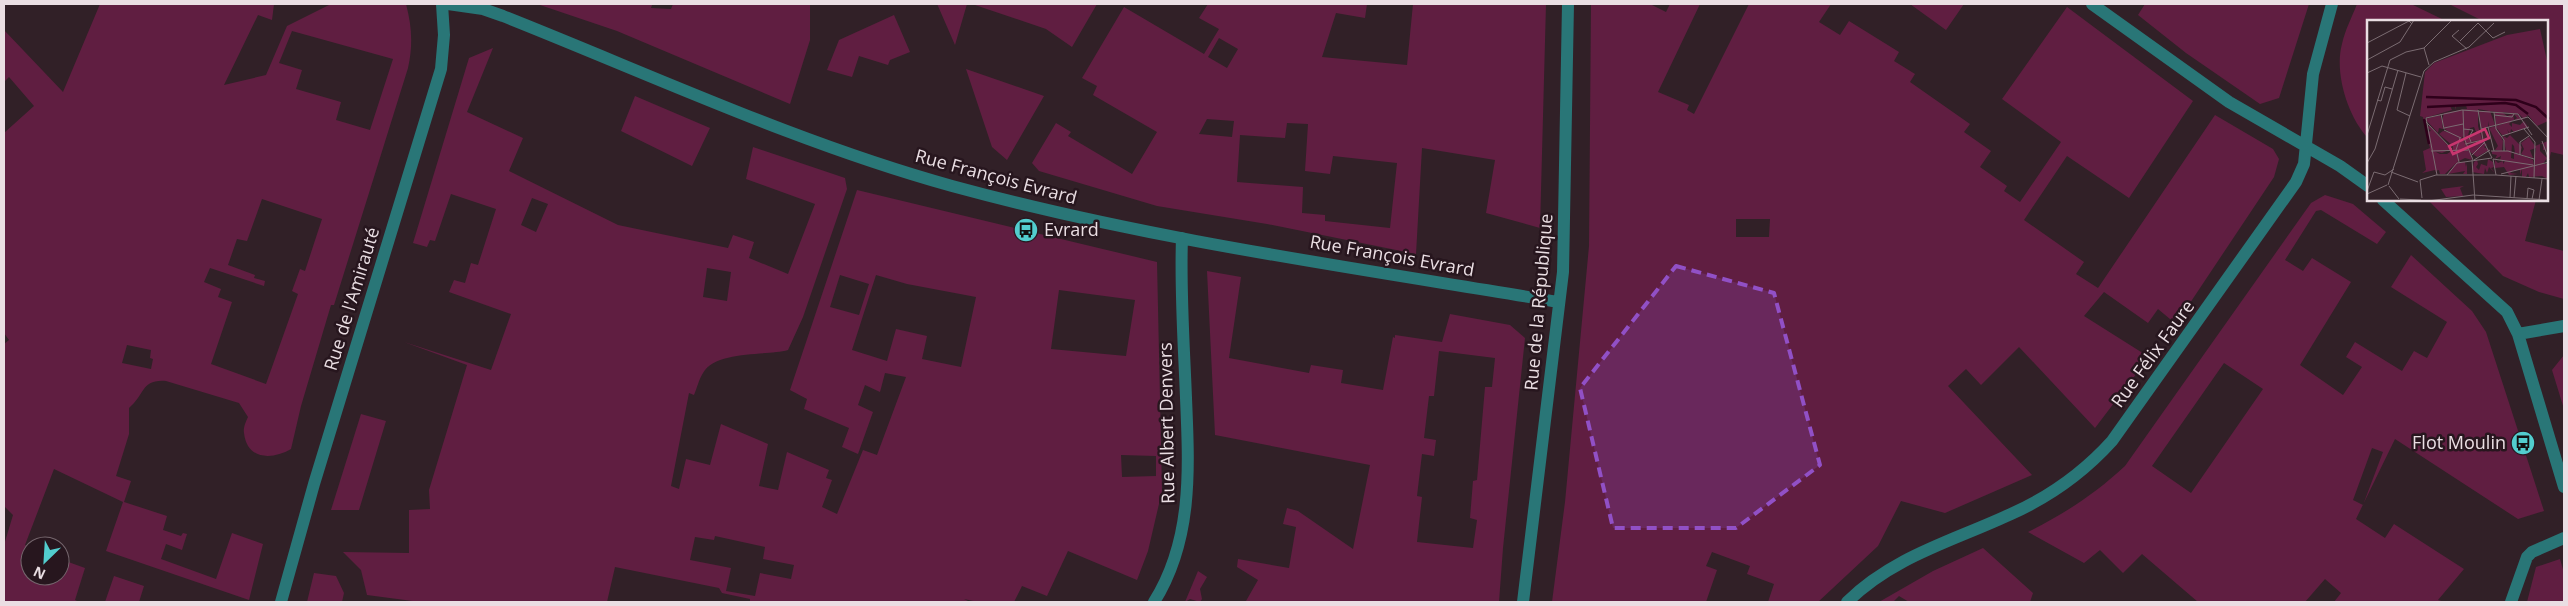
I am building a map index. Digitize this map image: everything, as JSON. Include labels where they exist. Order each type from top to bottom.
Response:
[{"type":"street","name":"Rue de l'Amirauté","points":[[281,602],[314,484],[441,69],[444,35],[442,4]]},
{"type":"street","name":"Rue François Evrard","points":[[448,4],[484,9],[503,16],[736,113],[854,156],[1001,199],[1103,223],[1182,238],[1559,302]]},
{"type":"street","name":"Rue de la République","points":[[1523,602],[1559,302],[1565,222],[1568,4]]},
{"type":"street","points":[[2092,4],[2229,102],[2340,166],[2367,185]]},
{"type":"street","name":"Rue Félix Faure","points":[[1847,602],[1892,566],[2030,505],[2078,474],[2101,452],[2128,418],[2291,192],[2300,174],[2306,147],[2313,74],[2332,4]]},
{"type":"street","points":[[2385,201],[2500,303],[2507,312],[2518,334],[2564,487]]},
{"type":"street","name":"Rue Albert Denvers","points":[[1154,602],[1168,576],[1178,551],[1183,534],[1188,491],[1182,238]]},
{"type":"street","points":[[2518,334],[2564,326]]},
{"type":"street","points":[[2511,602],[2523,564],[2532,552],[2564,538]]},
{"type":"highlighted area","points":[[1676,266],[1774,293],[1820,465],[1736,528],[1613,528],[1580,388]]},
{"type":"shaded area","points":[[100,4],[274,4],[272,20],[258,15],[224,85],[266,75],[287,26],[331,4],[406,4],[411,36],[408,68],[334,305],[331,305],[301,406],[291,449],[284,453],[269,456],[255,453],[246,442],[244,429],[248,417],[239,403],[166,381],[158,381],[148,385],[129,408],[129,434],[116,476],[131,481],[124,502],[167,516],[163,530],[181,536],[183,533],[187,534],[182,550],[166,544],[161,559],[216,579],[232,533],[263,544],[249,600],[106,551],[123,502],[54,469],[28,536],[20,536],[20,586],[70,586],[70,563],[85,568],[75,600],[79,602],[4,602],[4,545],[13,515],[4,506],[4,344],[9,340],[4,333],[4,133],[34,106],[9,77],[4,82],[4,30],[63,92]],"holes":[[[292,31],[393,59],[370,130],[336,120],[341,102],[296,89],[302,70],[279,63]],[[262,199],[322,219],[305,271],[300,269],[292,291],[298,294],[266,384],[211,364],[232,302],[218,297],[221,289],[204,282],[210,268],[264,286],[265,281],[254,278],[255,275],[228,265],[237,239],[247,241]],[[127,345],[151,350],[150,358],[153,359],[151,369],[122,363]]]},
{"type":"shaded area","points":[[537,4],[641,4],[652,5],[651,8],[671,9],[673,4],[810,4],[810,40],[790,104],[617,31]]},
{"type":"shaded area","points":[[937,4],[967,4],[955,45],[938,6]]},
{"type":"shaded area","points":[[975,4],[1097,4],[1072,47],[1046,29]]},
{"type":"shaded area","points":[[1208,4],[1367,4],[1365,18],[1336,13],[1322,57],[1407,65],[1413,4],[1546,4],[1540,228],[1486,213],[1495,160],[1422,148],[1416,254],[1267,224],[1157,206],[1039,171],[1032,163],[1056,123],[1071,132],[1068,136],[1132,174],[1157,132],[1093,95],[1097,86],[1082,78],[1124,7],[1204,54],[1219,29],[1199,18]],"holes":[[[1219,38],[1238,49],[1227,68],[1208,57]],[[1207,119],[1234,121],[1232,137],[1199,134]],[[1287,123],[1308,124],[1305,171],[1330,174],[1333,156],[1397,163],[1390,228],[1325,221],[1325,215],[1302,213],[1303,187],[1237,182],[1240,135],[1285,138]]]},
{"type":"shaded area","points":[[1591,4],[1650,4],[1666,12],[1670,4],[1700,4],[1658,92],[1689,105],[1687,110],[1694,114],[1749,4],[1831,4],[1819,22],[1840,35],[1849,21],[1899,52],[1894,61],[1915,74],[1910,82],[1970,124],[1964,132],[1991,151],[1980,167],[2007,186],[2004,191],[2020,202],[2061,142],[2002,99],[2067,7],[2193,101],[2129,198],[2067,156],[2024,220],[2084,262],[2076,274],[2098,288],[2215,115],[2273,149],[2279,159],[2274,177],[2176,324],[2158,309],[2148,323],[2104,292],[2084,316],[2149,357],[2095,428],[2019,347],[1981,385],[1966,369],[1948,386],[2032,475],[1945,513],[1901,501],[1878,546],[1818,602],[1768,602],[1774,584],[1747,574],[1750,566],[1712,552],[1706,566],[1717,570],[1706,602],[1552,602],[1565,502],[1589,246]],"holes":[[[1736,219],[1770,219],[1769,237],[1736,237]]]},
{"type":"shaded area","points":[[1910,4],[1964,4],[1946,30]]},
{"type":"shaded area","points":[[2145,4],[2309,4],[2279,98],[2260,104],[2186,53],[2138,15]]},
{"type":"shaded area","points":[[2357,4],[2411,4],[2444,20],[2367,20],[2367,137],[2354,119],[2341,81],[2340,56],[2347,29]]},
{"type":"shaded area","points":[[2449,4],[2564,4],[2564,155],[2551,152],[2548,165],[2548,20],[2481,20]]},
{"type":"shaded area","points":[[894,15],[910,52],[890,60],[888,65],[859,56],[852,77],[827,70],[839,40]]},
{"type":"shaded area","points":[[493,48],[467,112],[523,138],[509,171],[618,225],[728,248],[733,235],[754,242],[749,258],[788,274],[815,204],[746,179],[753,147],[845,178],[847,189],[803,317],[788,350],[742,355],[719,361],[709,366],[703,373],[694,395],[689,393],[671,486],[679,489],[686,459],[710,465],[721,424],[768,444],[759,486],[778,490],[787,452],[829,470],[826,478],[832,480],[822,507],[837,514],[863,450],[877,455],[906,377],[885,373],[880,392],[865,385],[858,405],[873,412],[858,454],[842,447],[849,428],[804,409],[807,399],[790,390],[857,190],[1157,262],[1162,491],[1148,551],[1137,580],[1068,551],[1047,596],[1022,586],[1014,602],[978,602],[964,599],[970,602],[750,602],[750,599],[722,593],[719,588],[615,567],[607,602],[420,602],[367,595],[361,570],[343,552],[409,553],[409,510],[430,509],[429,490],[467,365],[404,342],[491,370],[511,314],[449,292],[454,280],[465,283],[471,263],[478,265],[496,209],[451,194],[435,241],[430,240],[427,247],[413,243],[469,58]],"holes":[[[532,198],[548,204],[536,232],[521,225]],[[707,268],[731,272],[727,301],[703,297]],[[840,275],[869,284],[859,315],[830,307]],[[876,275],[907,284],[976,297],[961,367],[922,359],[927,336],[896,329],[887,361],[852,350]],[[1059,290],[1135,300],[1126,356],[1051,349]],[[1121,455],[1156,456],[1156,476],[1122,477]],[[715,536],[765,547],[763,559],[794,565],[791,579],[760,573],[755,596],[726,591],[731,568],[690,560],[695,537],[714,540]]]},
{"type":"shaded area","points":[[966,69],[1044,96],[1007,160],[992,147]]},
{"type":"shaded area","points":[[635,96],[710,128],[692,166],[621,131]]},
{"type":"shaded area","points":[[2325,195],[2353,204],[2386,232],[2377,244],[2321,210],[2316,211],[2285,260],[2303,271],[2312,258],[2351,282],[2300,365],[2343,395],[2362,367],[2346,357],[2355,342],[2402,371],[2414,351],[2427,358],[2447,322],[2391,287],[2411,255],[2472,311],[2486,332],[2544,511],[2518,519],[2395,439],[2364,503],[2383,452],[2372,448],[2353,500],[2363,505],[2356,519],[2385,538],[2394,524],[2464,569],[2438,600],[2445,602],[2334,602],[2341,593],[2325,579],[2305,602],[2198,602],[2142,554],[2123,573],[2100,550],[2084,563],[2028,532],[2079,503],[2125,466],[2311,203]],"holes":[[[2224,363],[2263,389],[2191,493],[2152,466]]]},
{"type":"shaded area","points":[[2429,201],[2536,201],[2525,241],[2564,251],[2564,299],[2539,292],[2503,276]]},
{"type":"shaded area","points":[[1207,271],[1241,277],[1229,358],[1309,373],[1311,365],[1343,370],[1341,383],[1383,390],[1393,337],[1395,338],[1395,335],[1442,342],[1450,314],[1510,325],[1525,338],[1499,602],[1246,601],[1258,580],[1237,567],[1238,559],[1289,568],[1296,527],[1283,524],[1287,508],[1298,511],[1353,549],[1370,465],[1215,435]],"holes":[[[1439,351],[1495,358],[1492,387],[1485,387],[1477,480],[1473,481],[1470,518],[1477,520],[1473,548],[1417,542],[1422,497],[1417,496],[1422,454],[1434,456],[1436,440],[1424,438],[1429,396],[1434,396]]]},
{"type":"shaded area","points":[[2564,355],[2564,409],[2552,370]]},
{"type":"shaded area","points":[[361,414],[386,421],[359,510],[331,510]]},
{"type":"shaded area","points":[[1983,548],[2033,593],[2030,602],[1909,602],[1899,596],[1893,602],[1879,602],[1933,571]]},
{"type":"shaded area","points":[[2560,559],[2564,573],[2564,602],[2527,602],[2536,567]]},
{"type":"shaded area","points":[[1198,571],[1207,577],[1200,589],[1202,599],[1200,602],[1190,599],[1185,602]]},
{"type":"shaded area","points":[[314,573],[336,576],[344,593],[342,602],[307,602]]},
{"type":"shaded area","points":[[114,576],[144,586],[139,602],[105,602]]},
{"type":"place","name":"Evrard","points":[[1026,230]]},
{"type":"place","name":"Flot Moulin","points":[[2523,443]]}]
